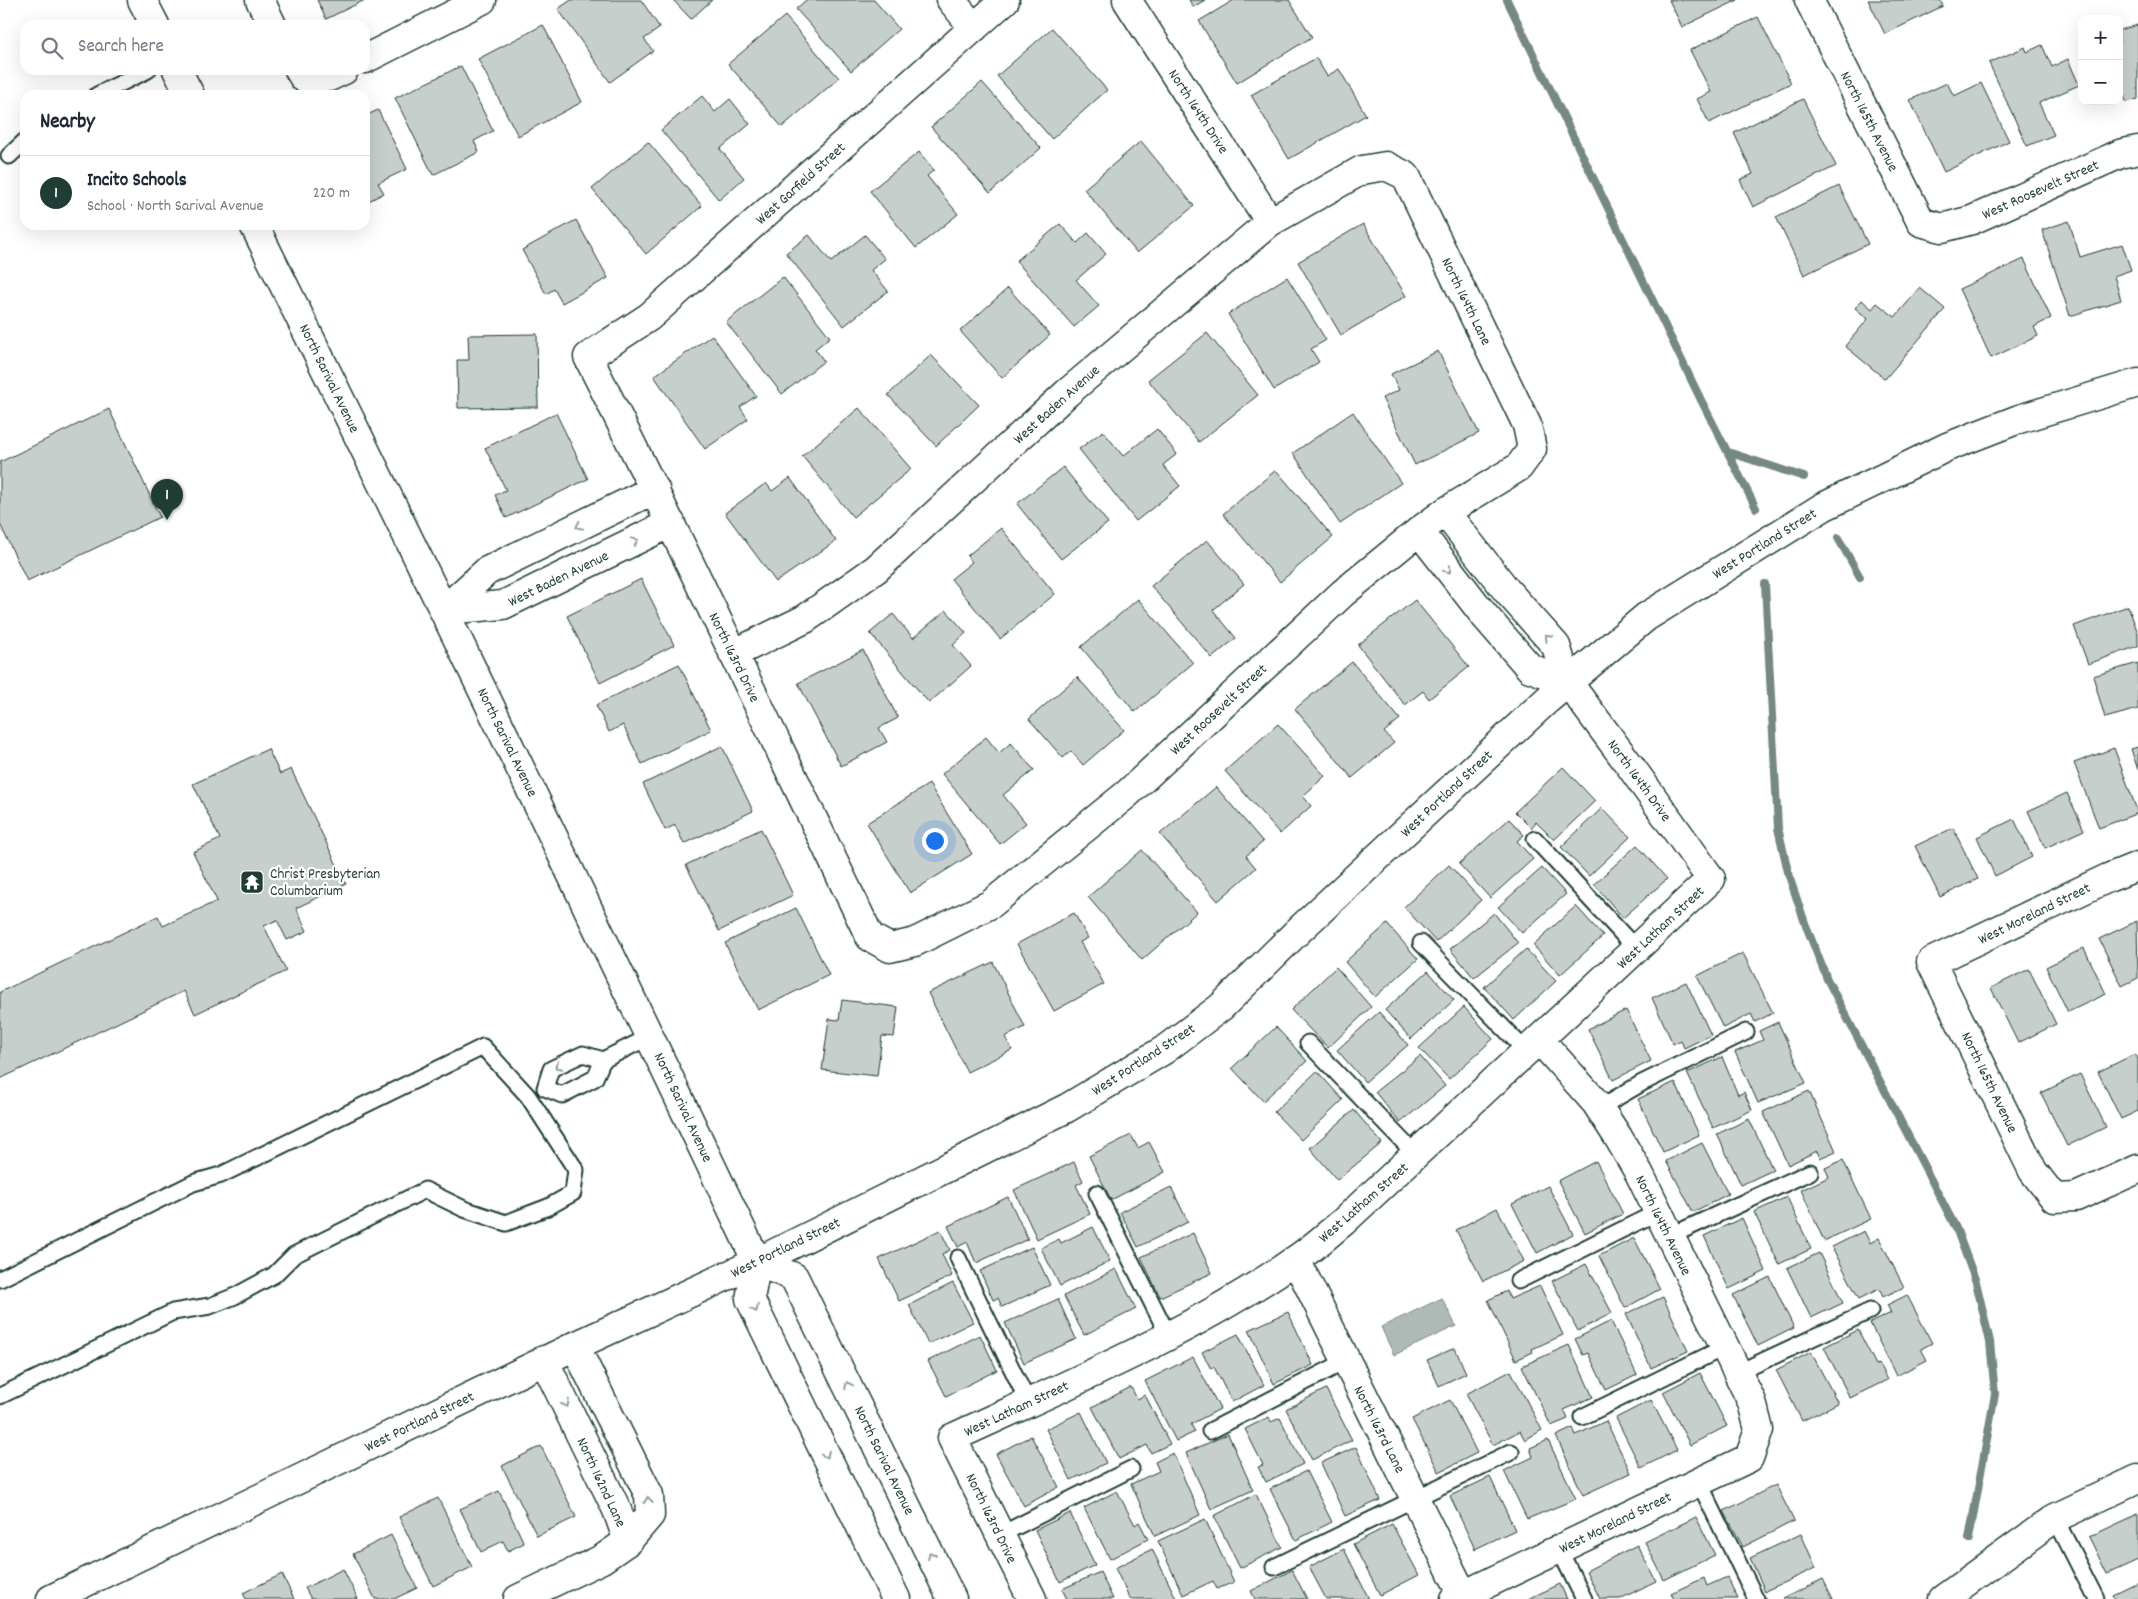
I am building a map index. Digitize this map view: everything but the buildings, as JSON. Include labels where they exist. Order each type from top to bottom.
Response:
[{"type":"street","points":[[142,0],[152,20]]},
{"type":"street","points":[[260,0],[270,20]]},
{"type":"street","points":[[370,57],[482,0]]},
{"type":"street","points":[[951,0],[974,28]]},
{"type":"street","name":"West Garfield Street","points":[[588,358],[649,317],[1004,0]]},
{"type":"street","name":"North 164th Drive","points":[[1127,0],[1270,222]]},
{"type":"street","name":"North 165th Avenue","points":[[1809,0],[1921,222],[1942,228]]},
{"type":"street","points":[[180,75],[187,90]]},
{"type":"street","points":[[309,75],[330,78],[335,75]]},
{"type":"street","name":"West Roosevelt Street","points":[[1942,228],[1972,220],[2120,154],[2138,150]]},
{"type":"street","name":"West Baden Avenue","points":[[733,654],[805,620],[876,569],[1067,393],[1270,222],[1362,170],[1386,166]]},
{"type":"street","name":"North 164th Lane","points":[[1386,166],[1406,176],[1527,425],[1532,448]]},
{"type":"street","name":"North Sarival Avenue","points":[[256,230],[651,1036],[757,1262],[794,1277],[952,1599]]},
{"type":"street","name":"North 163rd Drive","points":[[588,358],[655,489],[870,937],[890,948]]},
{"type":"street","name":"West Portland Street","points":[[51,1599],[544,1360],[757,1262],[1067,1108],[1164,1050],[1221,1006],[1298,931],[1567,681],[1646,617],[1823,507],[1947,447],[2019,419],[2138,383]]},
{"type":"street","name":"West Roosevelt Street","points":[[890,948],[915,942],[991,904],[1127,794],[1343,593],[1445,512],[1519,467],[1532,448]]},
{"type":"street","points":[[444,610],[487,571],[655,489]]},
{"type":"street","name":"North 164th Drive","points":[[1445,512],[1507,591],[1556,646],[1567,681],[1711,879]]},
{"type":"street","name":"West Baden Avenue","points":[[444,610],[503,604],[671,523]]},
{"type":"street","points":[[1419,531],[1484,615],[1530,668],[1567,681]]},
{"type":"street","name":"West Moreland Street","points":[[1931,962],[2108,878],[2138,866]]},
{"type":"street","name":"West Latham Street","points":[[952,1438],[1168,1336],[1238,1297],[1296,1260],[1343,1222],[1416,1155],[1711,879]]},
{"type":"street","name":"North 165th Avenue","points":[[1931,962],[2033,1170],[2054,1198],[2076,1198],[2138,1169]]},
{"type":"street","name":"North 164th Avenue","points":[[1533,1045],[1573,1076],[1599,1108],[1639,1173],[1752,1402],[1759,1430]]},
{"type":"street","name":"North 163rd Lane","points":[[1296,1260],[1415,1498],[1461,1598]]},
{"type":"street","points":[[757,1262],[750,1299],[896,1599]]},
{"type":"street","name":"North 162nd Lane","points":[[575,1346],[649,1495],[650,1515],[628,1541]]},
{"type":"street","name":"North 162nd Lane","points":[[544,1360],[617,1510],[628,1541]]},
{"type":"street","name":"West Moreland Street","points":[[1461,1598],[1750,1458],[1759,1430]]},
{"type":"street","name":"North 163rd Drive","points":[[952,1438],[1032,1599]]},
{"type":"street","points":[[1943,1599],[2056,1518],[2138,1479]]},
{"type":"street","points":[[518,1599],[602,1559],[628,1541]]},
{"type":"lane","points":[[107,90],[138,75]]},
{"type":"lane","points":[[9,156],[20,146]]},
{"type":"lane","points":[[1535,839],[1636,949]]},
{"type":"lane","points":[[1421,943],[1533,1045]]},
{"type":"lane","points":[[1599,1108],[1642,1083],[1746,1032]]},
{"type":"lane","points":[[528,1096],[545,1088],[562,1095],[595,1078],[602,1060],[651,1036]]},
{"type":"lane","points":[[1308,1043],[1416,1155]]},
{"type":"lane","points":[[0,1279],[194,1183],[221,1174],[483,1047],[528,1096],[576,1170],[573,1193],[548,1207],[506,1223],[464,1209],[425,1190],[294,1255],[274,1275],[235,1296],[210,1306],[173,1312],[0,1396]]},
{"type":"lane","points":[[545,1088],[550,1069],[583,1054],[602,1060]]},
{"type":"lane","points":[[1518,1281],[1664,1224],[1810,1172]]},
{"type":"lane","points":[[1097,1193],[1168,1336]]},
{"type":"lane","points":[[958,1258],[1028,1402]]},
{"type":"lane","points":[[1737,1373],[1870,1311]]},
{"type":"lane","points":[[1582,1417],[1725,1347]]},
{"type":"lane","points":[[1210,1431],[1346,1361]]},
{"type":"lane","points":[[1274,1567],[1511,1452]]},
{"type":"lane","points":[[1000,1535],[1131,1470]]},
{"type":"lane","points":[[1699,1482],[1756,1599]]},
{"type":"lane","points":[[2056,1518],[2096,1599]]},
{"type":"lane","points":[[1559,1549],[1584,1599]]},
{"type":"shaded area","points":[[1442,1298],[1456,1326],[1394,1355],[1381,1327]]},
{"type":"waterway","points":[[1507,0],[1701,400],[1756,508]]},
{"type":"waterway","points":[[1728,452],[1804,477]]},
{"type":"waterway","points":[[1838,538],[1860,577]]},
{"type":"waterway","points":[[1765,584],[1778,828],[1789,876],[1827,979],[1956,1228],[1976,1282],[1990,1342],[1995,1394],[1969,1539]]},
{"type":"place","name":"Incito Schools","points":[[167,520]]},
{"type":"place","name":"Christ Presbyterian Columbarium","points":[[252,882]]}]
